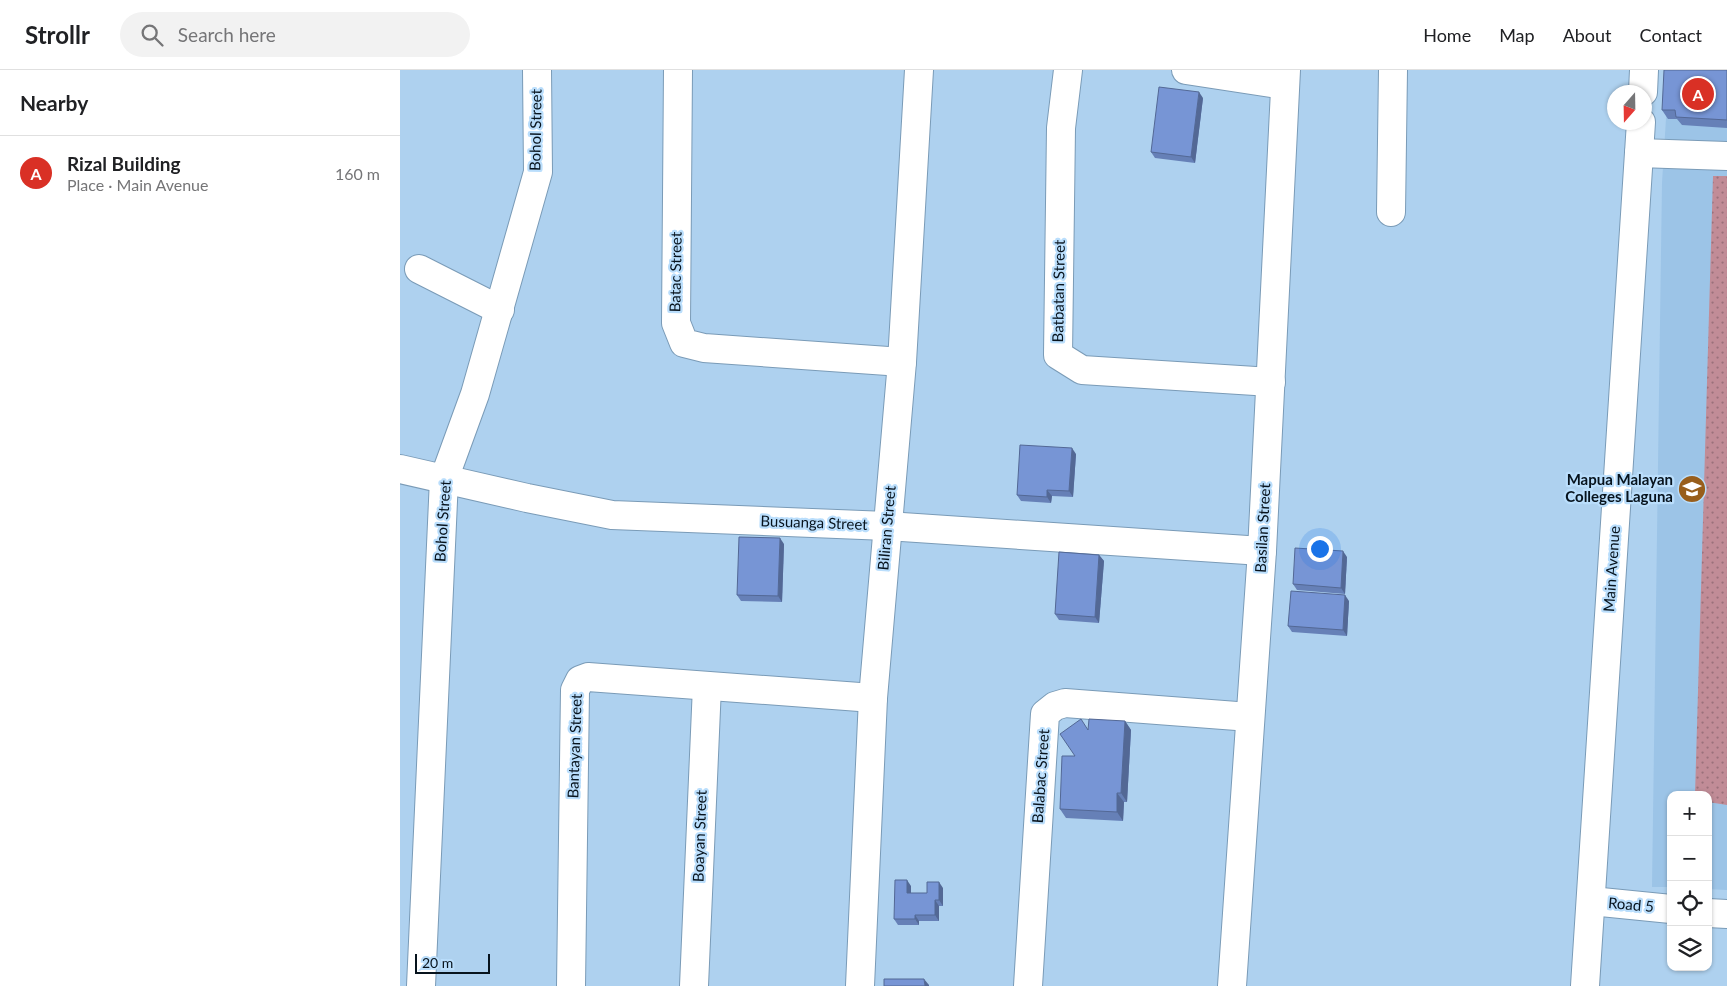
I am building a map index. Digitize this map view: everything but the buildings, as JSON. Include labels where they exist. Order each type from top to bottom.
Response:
[{"type":"street","name":"Bohol Street","points":[[421,986],[444,479],[475,394],[538,172],[536,70]]},
{"type":"street","name":"Batac Street","points":[[678,70],[676,323],[684,343],[704,348],[902,362]]},
{"type":"street","name":"Biliran Street","points":[[860,986],[873,698],[902,362],[919,70]]},
{"type":"street","name":"Batbatan Street","points":[[1068,70],[1061,128],[1058,355],[1082,370],[1272,382]]},
{"type":"street","points":[[1186,70],[1285,77]]},
{"type":"street","points":[[1391,212],[1393,70]]},
{"type":"street","points":[[1643,85],[1644,70]]},
{"type":"street","name":"Basilan Street","points":[[1232,986],[1272,382],[1285,77]]},
{"type":"street","name":"Main Avenue","points":[[1585,986],[1640,130]]},
{"type":"street","points":[[1639,153],[1727,156]]},
{"type":"street","points":[[420,268],[500,310]]},
{"type":"street","name":"Busuanga Street","points":[[400,469],[612,515],[887,526],[1262,550]]},
{"type":"street","name":"Bantayan Street","points":[[571,986],[576,690],[580,680],[588,677],[873,698]]},
{"type":"street","name":"Boayan Street","points":[[694,986],[706,686]]},
{"type":"street","name":"Balabac Street","points":[[1028,986],[1045,714],[1055,706],[1066,703],[1250,717]]},
{"type":"street","name":"Road 5","points":[[1590,901],[1667,909]]},
{"type":"street","points":[[1712,912],[1727,914]]},
{"type":"shaded area","name":"Mapua Malayan Colleges Laguna","points":[[1669,70],[1727,70],[1727,890],[1712,889],[1712,791],[1667,791],[1667,887],[1652,887],[1662,183]]},
{"type":"shaded area","points":[[1713,176],[1727,176],[1727,805],[1712,803],[1712,791],[1695,791]]},
{"type":"place","name":"Rizal Building","points":[[1698,94]]},
{"type":"place","name":"Mapua Malayan Colleges Laguna","points":[[1692,489]]}]
